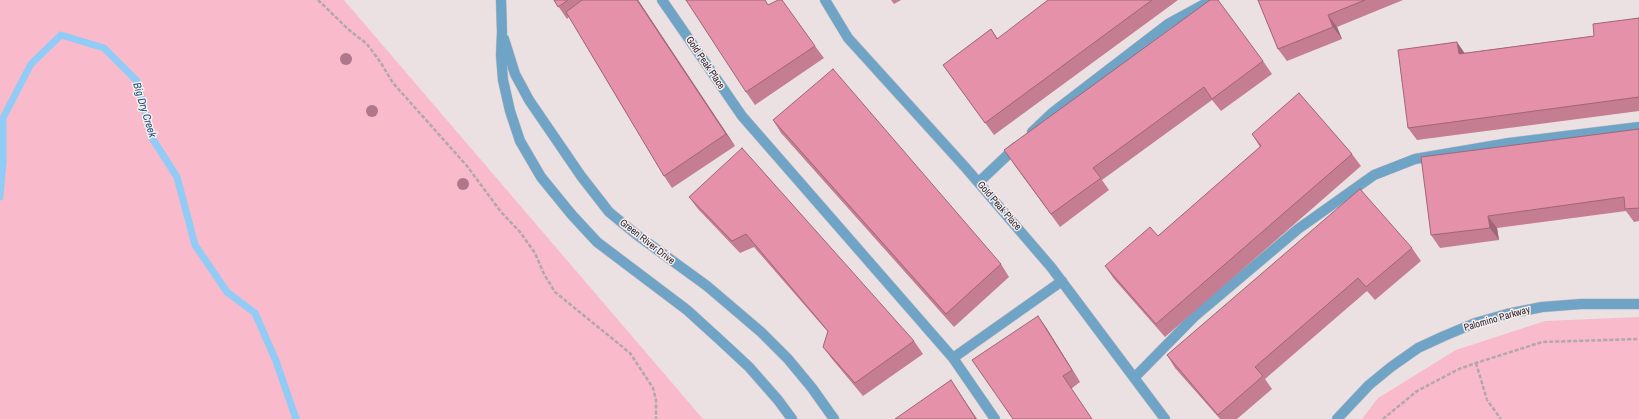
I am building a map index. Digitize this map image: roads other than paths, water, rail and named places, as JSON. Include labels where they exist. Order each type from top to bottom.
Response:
[{"type":"street","name":"Green River Drive","points":[[501,0],[501,55],[503,80],[510,111],[520,141],[541,178],[597,242],[687,310],[749,366],[792,419]]},
{"type":"street","name":"Gold Peak Place","points":[[662,0],[742,116],[953,358],[995,419]]},
{"type":"street","name":"Gold Peak Place","points":[[825,0],[848,38],[978,182],[1062,282],[1165,419]]},
{"type":"street","points":[[978,182],[1052,113],[1168,24],[1212,0]]},
{"type":"street","name":"Green River Drive","points":[[502,32],[515,74],[529,100],[581,176],[609,212],[637,235],[706,286],[761,332],[788,359],[812,388],[834,419]]},
{"type":"street","points":[[1134,378],[1195,316],[1298,229],[1374,175],[1415,159],[1510,143],[1639,127]]},
{"type":"street","points":[[953,358],[1062,282]]},
{"type":"street","name":"Palomino Parkway","points":[[1338,419],[1370,385],[1391,367],[1418,348],[1475,323],[1507,314],[1542,307],[1581,304],[1639,304]]},
{"type":"waterway","name":"Big Dry Creek","points":[[0,197],[3,162],[3,118],[31,64],[61,35],[104,48],[137,81],[152,138],[177,177],[195,245],[227,292],[255,313],[276,361],[296,419]]}]
